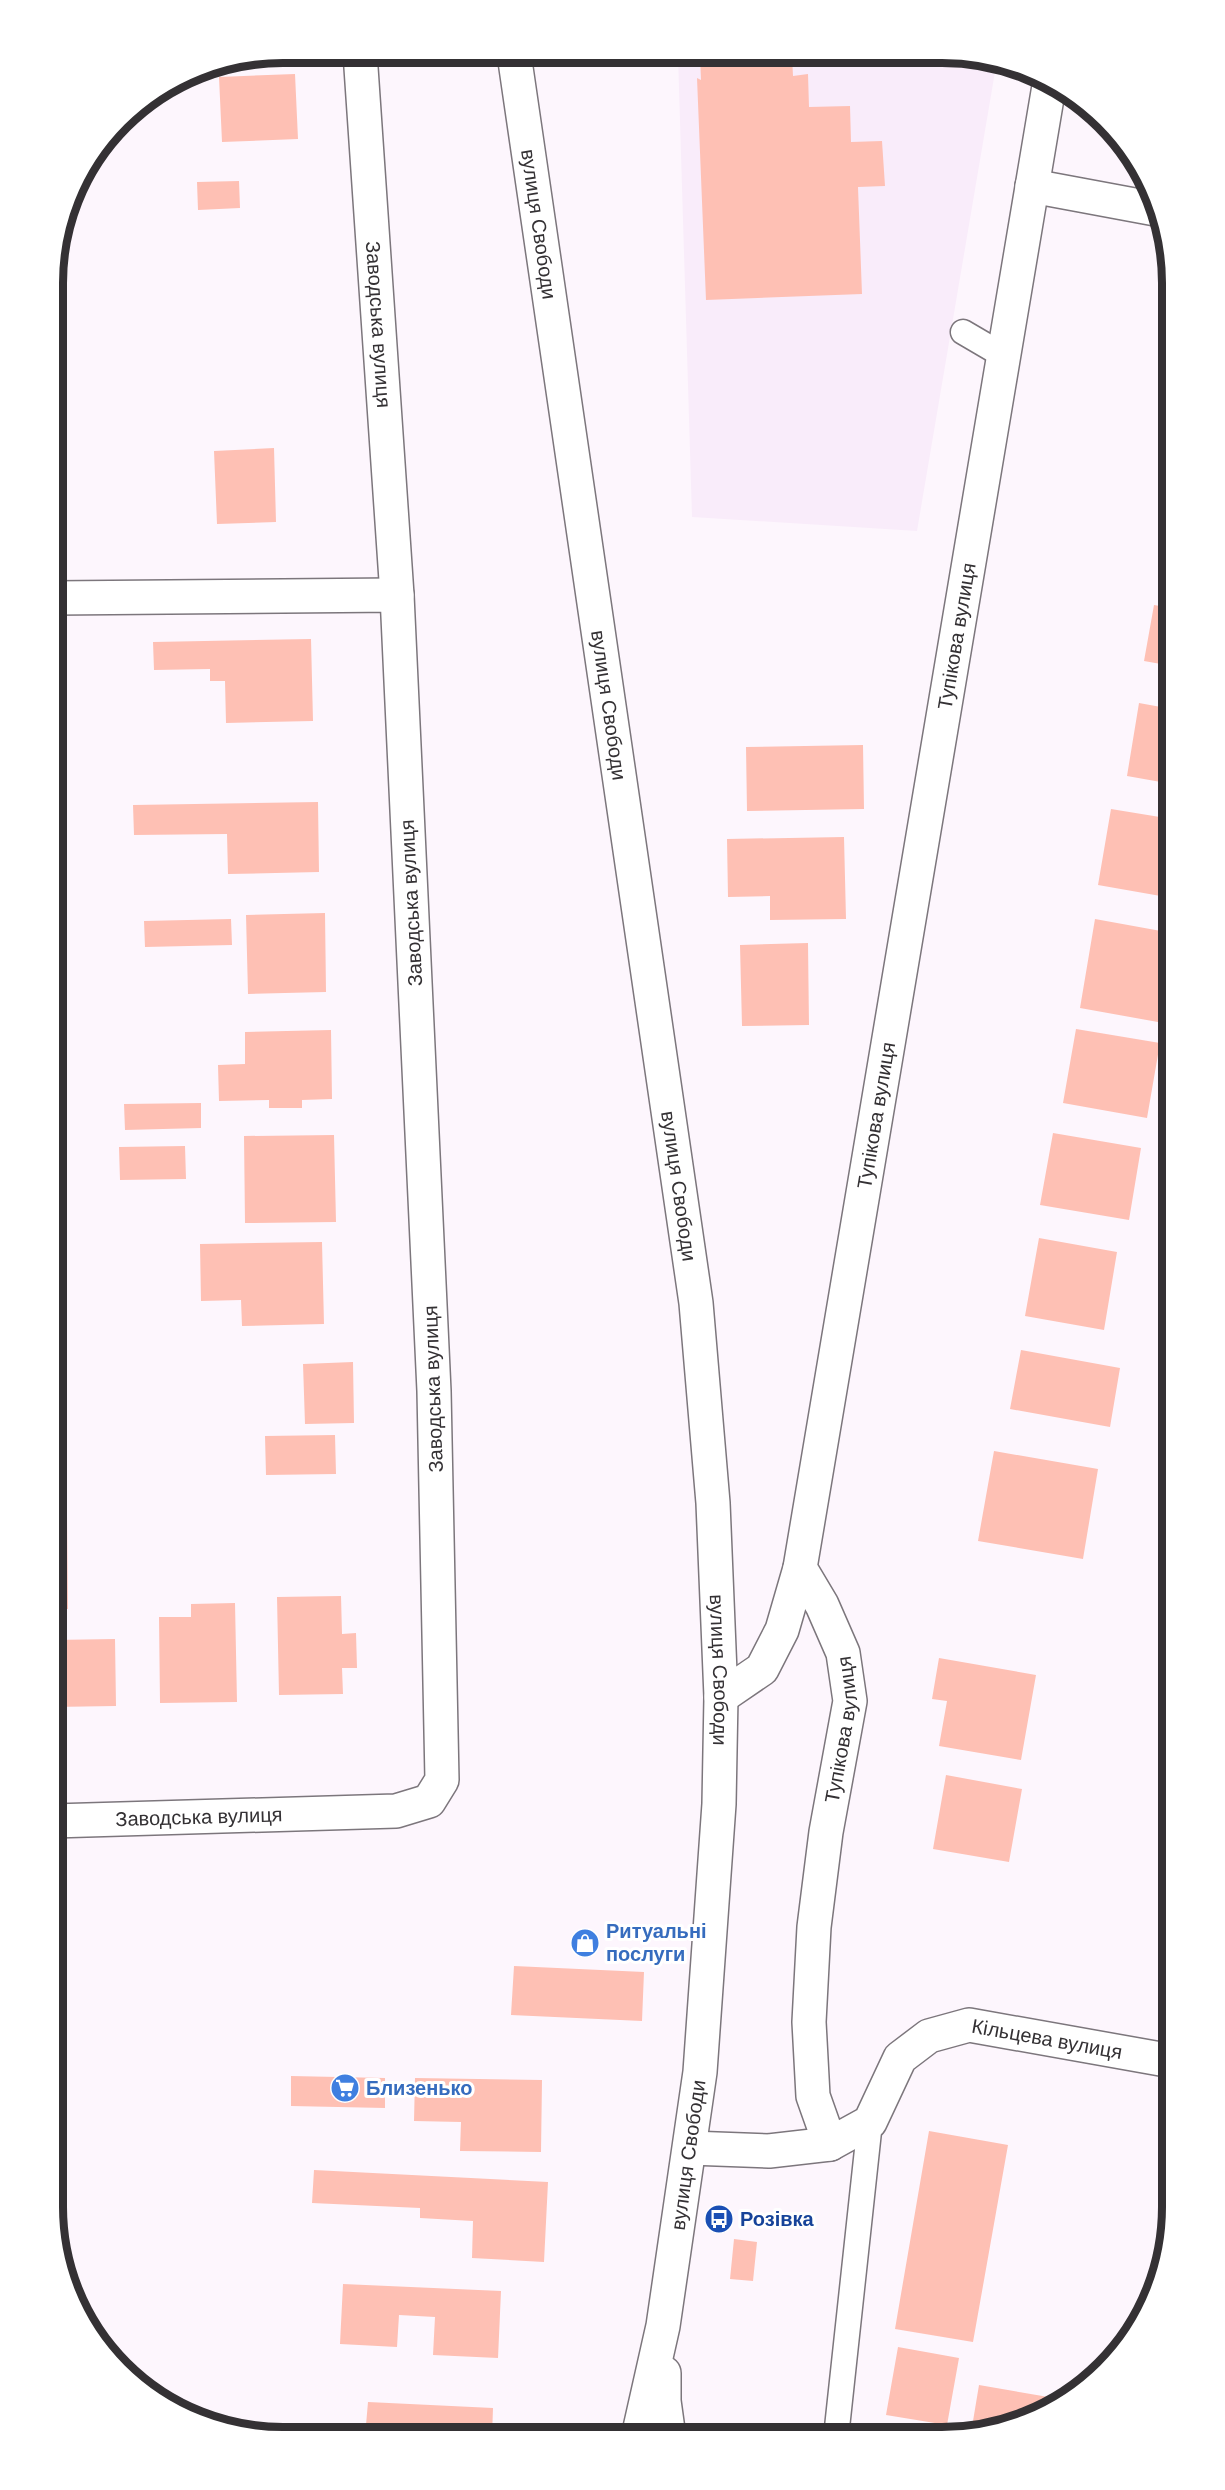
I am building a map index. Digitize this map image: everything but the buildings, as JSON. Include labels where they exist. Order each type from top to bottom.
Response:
[{"type":"street","name":"Заводська вулиця","points":[[63,1821],[396,1811],[429,1801],[442,1780],[434,1379],[397,595],[361,63]]},
{"type":"street","name":"вулиця Свободи","points":[[515,63],[696,1303],[713,1503],[721,1697],[719,1804],[713,1908],[700,2072],[690,2148],[663,2326],[640,2427]]},
{"type":"street","name":"Тупікова вулиця","points":[[830,2144],[813,2096],[809,2022],[814,1927],[826,1832],[850,1701],[843,1653],[822,1605],[800,1568],[1048,90]]},
{"type":"street","points":[[1032,186],[1148,208]]},
{"type":"street","points":[[63,598],[397,595]]},
{"type":"street","points":[[721,1697],[762,1669],[782,1630],[800,1568]]},
{"type":"street","name":"Кільцева вулиця","points":[[870,2122],[900,2058],[929,2036],[969,2025],[1162,2059]]},
{"type":"street","points":[[690,2148],[769,2151],[830,2144],[870,2122]]},
{"type":"street","name":"вулиця Свободи","points":[[663,2326],[664,2401],[668,2427]]},
{"type":"lane","points":[[963,332],[1004,356]]},
{"type":"lane","points":[[837,2427],[870,2122]]},
{"type":"shaded area","points":[[678,63],[957,63],[995,69],[917,531],[692,517]]},
{"type":"place","name":"Ритуальні послуги","points":[[585,1943]]},
{"type":"place","name":"Близенько","points":[[345,2088]]},
{"type":"place","name":"Розівка","points":[[719,2219]]}]
